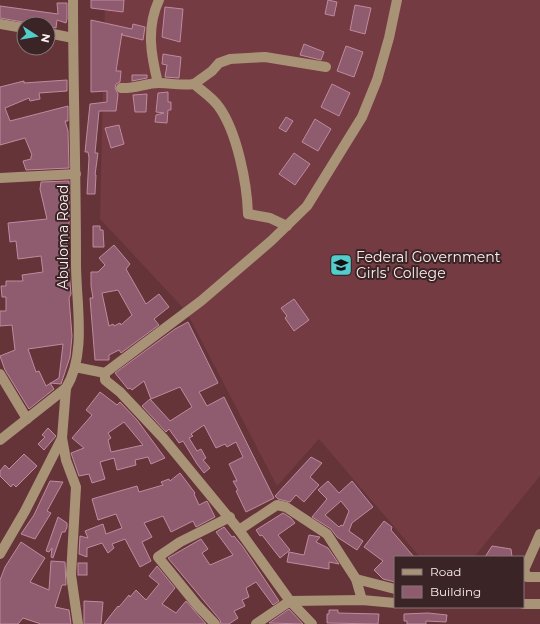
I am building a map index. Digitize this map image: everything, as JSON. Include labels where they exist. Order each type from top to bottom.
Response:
[{"type":"street","name":"Abuloma Road","points":[[0,440],[66,388],[71,380],[75,367],[79,334],[76,260],[73,0]]},
{"type":"street","points":[[158,83],[151,54],[150,34],[159,0]]},
{"type":"street","points":[[75,367],[105,373],[201,301],[287,226],[307,206],[362,117],[377,80],[389,38],[397,0]]},
{"type":"street","points":[[0,24],[16,27]]},
{"type":"street","points":[[56,35],[73,38]]},
{"type":"street","points":[[121,88],[130,89],[158,83],[177,86],[194,84],[220,63],[230,59],[265,57],[326,66]]},
{"type":"street","points":[[194,84],[218,106],[233,136],[247,192],[248,214],[270,218],[287,226]]},
{"type":"street","points":[[0,178],[76,174]]},
{"type":"street","points":[[105,373],[105,380],[120,392],[164,439],[230,517],[290,601],[312,624]]},
{"type":"street","points":[[0,374],[27,419]]},
{"type":"street","points":[[66,388],[62,438],[66,460],[76,488],[71,575],[78,624]]},
{"type":"street","points":[[0,554],[25,511],[62,438]]},
{"type":"street","points":[[239,530],[277,505],[286,507],[327,534],[356,579],[362,600]]},
{"type":"street","points":[[215,624],[197,605],[158,557],[180,542],[230,517]]},
{"type":"street","points":[[524,568],[540,534]]},
{"type":"street","points":[[524,572],[527,576],[540,577]]},
{"type":"street","points":[[356,579],[394,589]]},
{"type":"street","points":[[256,624],[290,601],[362,600],[394,603]]},
{"type":"street","points":[[524,604],[540,604]]},
{"type":"shaded area","name":"Federal Government Girls' College","points":[[105,0],[540,0],[540,476],[475,556],[419,556],[319,439],[277,486],[186,311],[100,219]]},
{"type":"building","points":[[91,0],[124,0],[123,12],[91,8]]},
{"type":"building","points":[[328,0],[337,2],[334,16],[325,14]]},
{"type":"building","points":[[57,3],[67,3],[66,23],[57,20],[56,28],[56,16],[16,16],[16,21],[0,18],[0,6],[58,14]]},
{"type":"building","points":[[355,5],[371,8],[365,34],[350,30]]},
{"type":"building","points":[[165,7],[183,9],[180,42],[162,37]]},
{"type":"building","points":[[91,20],[132,29],[133,24],[145,27],[143,40],[122,35],[122,33],[116,71],[121,71],[120,82],[116,84],[115,88],[118,94],[116,111],[99,111],[95,153],[98,153],[95,175],[95,194],[87,194],[89,158],[88,152],[85,152],[90,104],[107,102],[107,91],[91,92]]},
{"type":"building","points":[[304,44],[324,52],[321,60],[300,55]]},
{"type":"building","points":[[346,46],[363,52],[354,77],[337,71]]},
{"type":"building","points":[[163,54],[181,57],[179,78],[165,77],[167,65],[162,64]]},
{"type":"building","points":[[132,75],[147,75],[147,78],[132,81]]},
{"type":"building","points":[[67,80],[67,91],[39,93],[40,99],[30,101],[29,98],[5,108],[10,121],[68,106],[68,121],[65,121],[68,131],[69,168],[26,170],[23,161],[31,159],[32,155],[25,138],[0,145],[0,87],[24,81],[24,83]]},
{"type":"building","points":[[332,84],[350,93],[339,116],[321,107]]},
{"type":"building","points":[[168,92],[168,102],[171,102],[171,110],[168,110],[167,123],[155,122],[156,115],[164,113],[156,112],[158,93]]},
{"type":"building","points":[[147,94],[146,112],[135,112],[133,95]]},
{"type":"building","points":[[286,117],[293,121],[286,132],[279,128]]},
{"type":"building","points":[[315,119],[331,129],[318,151],[302,142]]},
{"type":"building","points":[[119,125],[124,144],[111,148],[105,128]]},
{"type":"building","points":[[294,153],[310,164],[295,185],[279,174]]},
{"type":"building","points":[[69,181],[69,239],[66,240],[71,294],[69,298],[72,336],[70,357],[61,384],[51,383],[59,378],[63,344],[28,349],[36,372],[39,371],[46,386],[50,383],[54,389],[29,409],[5,370],[0,356],[15,350],[12,325],[0,326],[0,311],[6,311],[6,297],[2,297],[1,286],[6,286],[6,281],[23,281],[22,275],[43,272],[41,256],[18,259],[16,241],[10,242],[8,223],[47,219],[40,189],[41,182]]},
{"type":"building","points":[[93,226],[100,226],[100,230],[103,230],[104,247],[93,247]]},
{"type":"building","points":[[114,245],[130,264],[126,269],[146,304],[159,294],[169,307],[154,319],[159,325],[121,353],[119,350],[109,355],[109,360],[95,360],[90,298],[93,298],[91,272],[98,272],[105,265],[99,258]],"holes":[[[118,290],[132,315],[121,325],[120,323],[114,326],[113,324],[109,326],[102,293]]]},
{"type":"building","points":[[294,299],[309,320],[294,331],[285,318],[287,316],[281,308]]},
{"type":"building","points":[[188,322],[218,383],[199,392],[207,406],[224,397],[274,498],[246,512],[236,491],[238,490],[233,481],[237,481],[229,464],[243,457],[236,442],[227,447],[225,444],[216,448],[204,425],[191,434],[193,436],[189,438],[197,451],[201,449],[206,458],[203,460],[210,468],[204,473],[183,441],[179,443],[169,429],[166,432],[142,406],[150,399],[170,421],[192,407],[180,387],[151,399],[144,381],[132,390],[130,388],[128,389],[115,373],[175,329]]},
{"type":"building","points":[[100,392],[117,405],[120,402],[137,420],[165,458],[151,464],[148,457],[135,460],[136,465],[117,470],[114,458],[100,462],[105,479],[92,483],[89,474],[79,476],[71,453],[84,448],[72,438],[92,415],[86,410]],"holes":[[[124,422],[143,445],[111,452],[108,440],[111,438],[108,433]]]},
{"type":"building","points":[[48,428],[56,436],[44,450],[38,444],[45,437],[42,435]]},
{"type":"building","points":[[24,454],[37,466],[16,487],[13,484],[11,487],[0,476],[0,471],[5,465],[9,469]]},
{"type":"building","points":[[311,457],[322,463],[310,477],[319,485],[304,502],[296,495],[290,502],[278,499],[275,496]]},
{"type":"building","points":[[180,473],[195,493],[194,494],[199,505],[207,501],[215,517],[196,527],[193,521],[171,532],[163,516],[144,523],[152,537],[142,542],[151,561],[140,567],[125,539],[112,544],[114,548],[108,553],[102,543],[87,548],[87,557],[79,554],[80,536],[88,538],[85,531],[103,524],[106,534],[122,528],[116,514],[98,520],[92,499],[137,486],[139,492],[163,485],[161,482],[169,479],[170,481]]},
{"type":"building","points":[[50,481],[63,482],[47,511],[51,513],[35,539],[21,534],[34,515]]},
{"type":"building","points":[[328,481],[339,493],[352,481],[373,507],[352,523],[349,531],[363,541],[357,550],[337,537],[331,529],[312,517],[327,499],[318,490]],"holes":[[[341,501],[349,511],[343,526],[341,525],[339,527],[325,515]]]},
{"type":"building","points":[[283,513],[291,518],[295,523],[278,535],[290,550],[280,558],[262,535],[260,536],[256,530]]},
{"type":"building","points":[[58,517],[67,523],[67,527],[65,532],[62,532],[53,558],[51,557],[52,548],[49,552],[46,551]]},
{"type":"building","points":[[384,521],[392,527],[391,530],[413,556],[394,556],[394,582],[383,579],[374,570],[383,561],[364,547]]},
{"type":"building","points":[[224,527],[243,547],[279,601],[273,605],[256,582],[246,588],[249,597],[242,600],[245,606],[234,611],[238,618],[229,624],[221,624],[220,620],[168,558],[201,539],[208,549],[202,553],[210,565],[233,555],[216,532]]},
{"type":"building","points":[[309,535],[320,537],[316,542],[328,548],[339,564],[329,562],[329,569],[287,562],[289,552],[304,555]]},
{"type":"building","points":[[21,542],[45,558],[30,582],[49,590],[51,561],[65,562],[66,585],[62,585],[55,607],[69,610],[71,624],[41,624],[23,618],[18,624],[0,624],[0,580],[5,567]]},
{"type":"building","points":[[492,546],[511,549],[512,556],[486,556]]},
{"type":"building","points":[[78,563],[87,563],[87,575],[78,575]]},
{"type":"building","points":[[157,566],[175,588],[162,604],[176,613],[186,601],[206,624],[104,624],[118,606],[119,607],[129,595],[130,597],[136,590],[146,600],[159,584],[149,576]]},
{"type":"building","points":[[84,601],[103,602],[101,624],[84,624]]},
{"type":"building","points":[[289,609],[303,624],[269,623]]},
{"type":"building","points":[[329,610],[338,610],[338,613],[379,614],[378,624],[327,623],[327,614],[329,614]]},
{"type":"building","points":[[428,613],[447,615],[446,622],[426,621],[426,624],[407,624],[407,621],[404,621],[404,614]]},
{"type":"place","name":"Federal Government Girls' College","points":[[341,265]]}]
